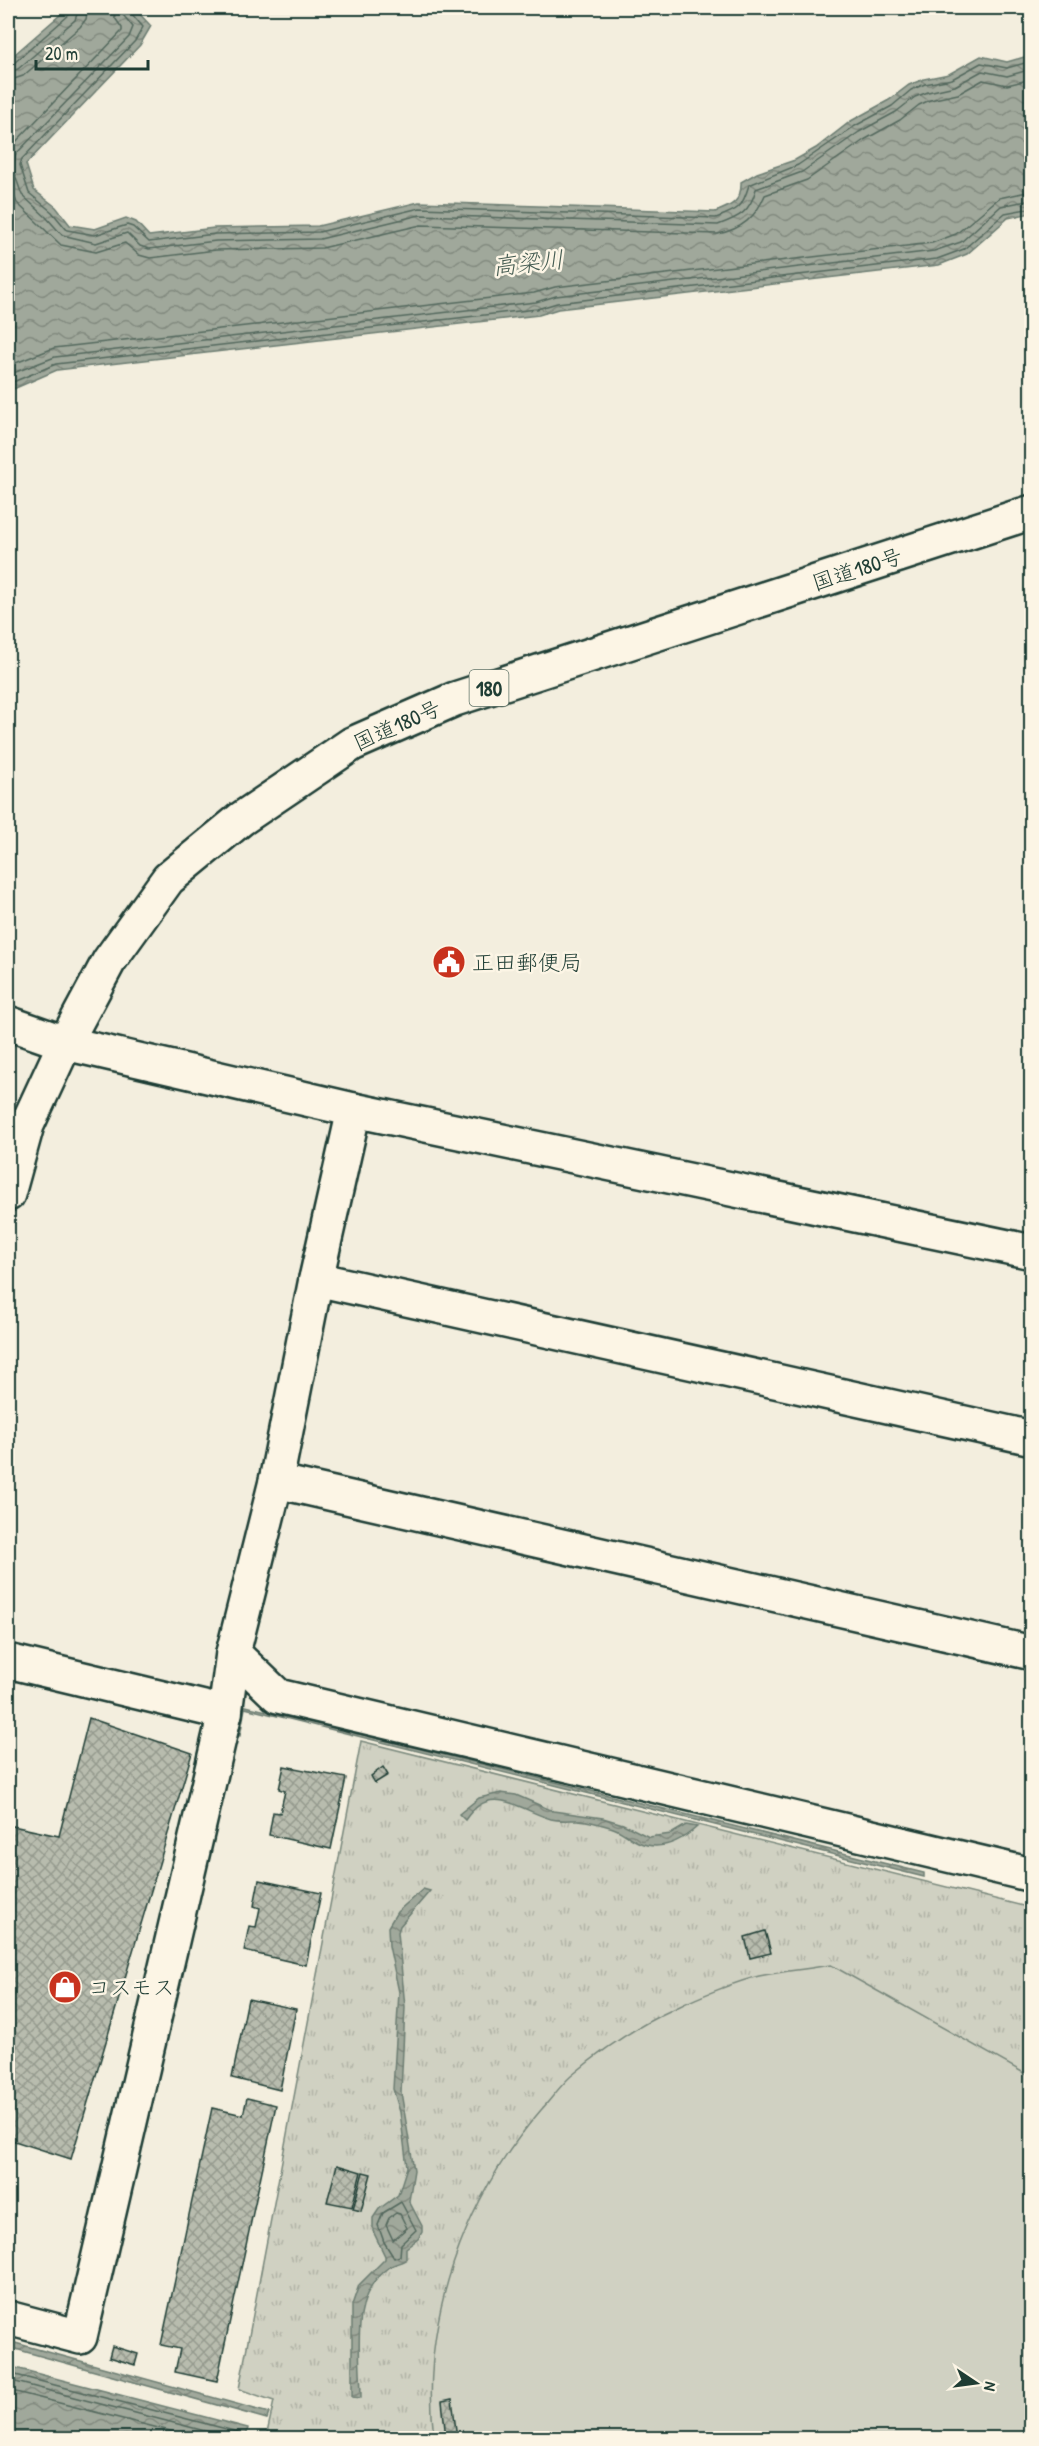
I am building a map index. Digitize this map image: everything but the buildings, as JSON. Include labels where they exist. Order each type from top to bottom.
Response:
[{"type":"main road","name":"国道180号","points":[[8,1194],[27,1125],[65,1043],[109,961],[168,879],[242,819],[352,744],[455,699],[1032,512]]},
{"type":"main road","points":[[8,1023],[65,1043],[354,1110],[1032,1252]]},
{"type":"main road","points":[[8,2318],[80,2337],[225,1713],[233,1653],[276,1481],[316,1279],[354,1110]]},
{"type":"main road","points":[[316,1279],[1032,1438]]},
{"type":"main road","points":[[276,1481],[1032,1653]]},
{"type":"main road","points":[[233,1653],[278,1696],[1032,1875]]},
{"type":"main road","points":[[8,1661],[225,1713]]},
{"type":"green space","points":[[361,1741],[1031,1908],[1031,2438],[266,2438],[274,2401],[239,2389]]},
{"type":"green space","points":[[831,1965],[1031,2077],[1031,2438],[434,2438],[431,2394],[434,2350],[441,2306],[453,2263],[490,2182],[514,2145],[541,2110],[567,2080],[583,2066],[622,2038],[664,2014],[707,1994],[750,1978]]},
{"type":"water","name":"高梁川","points":[[68,8],[134,8],[151,26],[140,45],[26,164],[34,190],[56,207],[70,225],[95,229],[126,218],[136,222],[149,236],[214,228],[318,226],[419,202],[715,212],[735,202],[740,194],[741,182],[757,173],[795,160],[816,148],[851,121],[889,100],[909,85],[924,79],[949,74],[981,56],[1007,62],[1031,55],[1031,213],[1008,218],[967,254],[939,265],[558,309],[539,315],[57,370],[11,390],[8,386],[8,60]]},
{"type":"water","points":[[238,1704],[924,1873],[924,1877],[245,1708],[240,1736],[234,1735]]},
{"type":"water","points":[[501,1793],[516,1795],[553,1811],[603,1818],[623,1824],[649,1837],[671,1834],[686,1825],[697,1827],[677,1841],[654,1846],[638,1842],[614,1828],[582,1820],[551,1819],[517,1805],[495,1800],[485,1802],[475,1808],[465,1820],[459,1814],[479,1798]]},
{"type":"water","points":[[423,1889],[430,1891],[400,1926],[398,1932],[405,2007],[401,2092],[414,2170],[409,2201],[422,2226],[422,2232],[418,2239],[406,2248],[406,2260],[389,2267],[376,2279],[367,2293],[360,2327],[361,2398],[352,2397],[352,2305],[359,2285],[385,2259],[373,2231],[373,2218],[379,2209],[398,2195],[407,2167],[400,2112],[393,2089],[399,1992],[389,1946],[388,1927],[397,1912]]},
{"type":"water","points":[[8,2341],[269,2413],[267,2419],[8,2347]]},
{"type":"water","points":[[8,2366],[248,2428],[246,2438],[8,2438]]},
{"type":"place","name":"正田郵便局","points":[[449,962]]},
{"type":"place","name":"コスモス","points":[[65,1987]]}]
